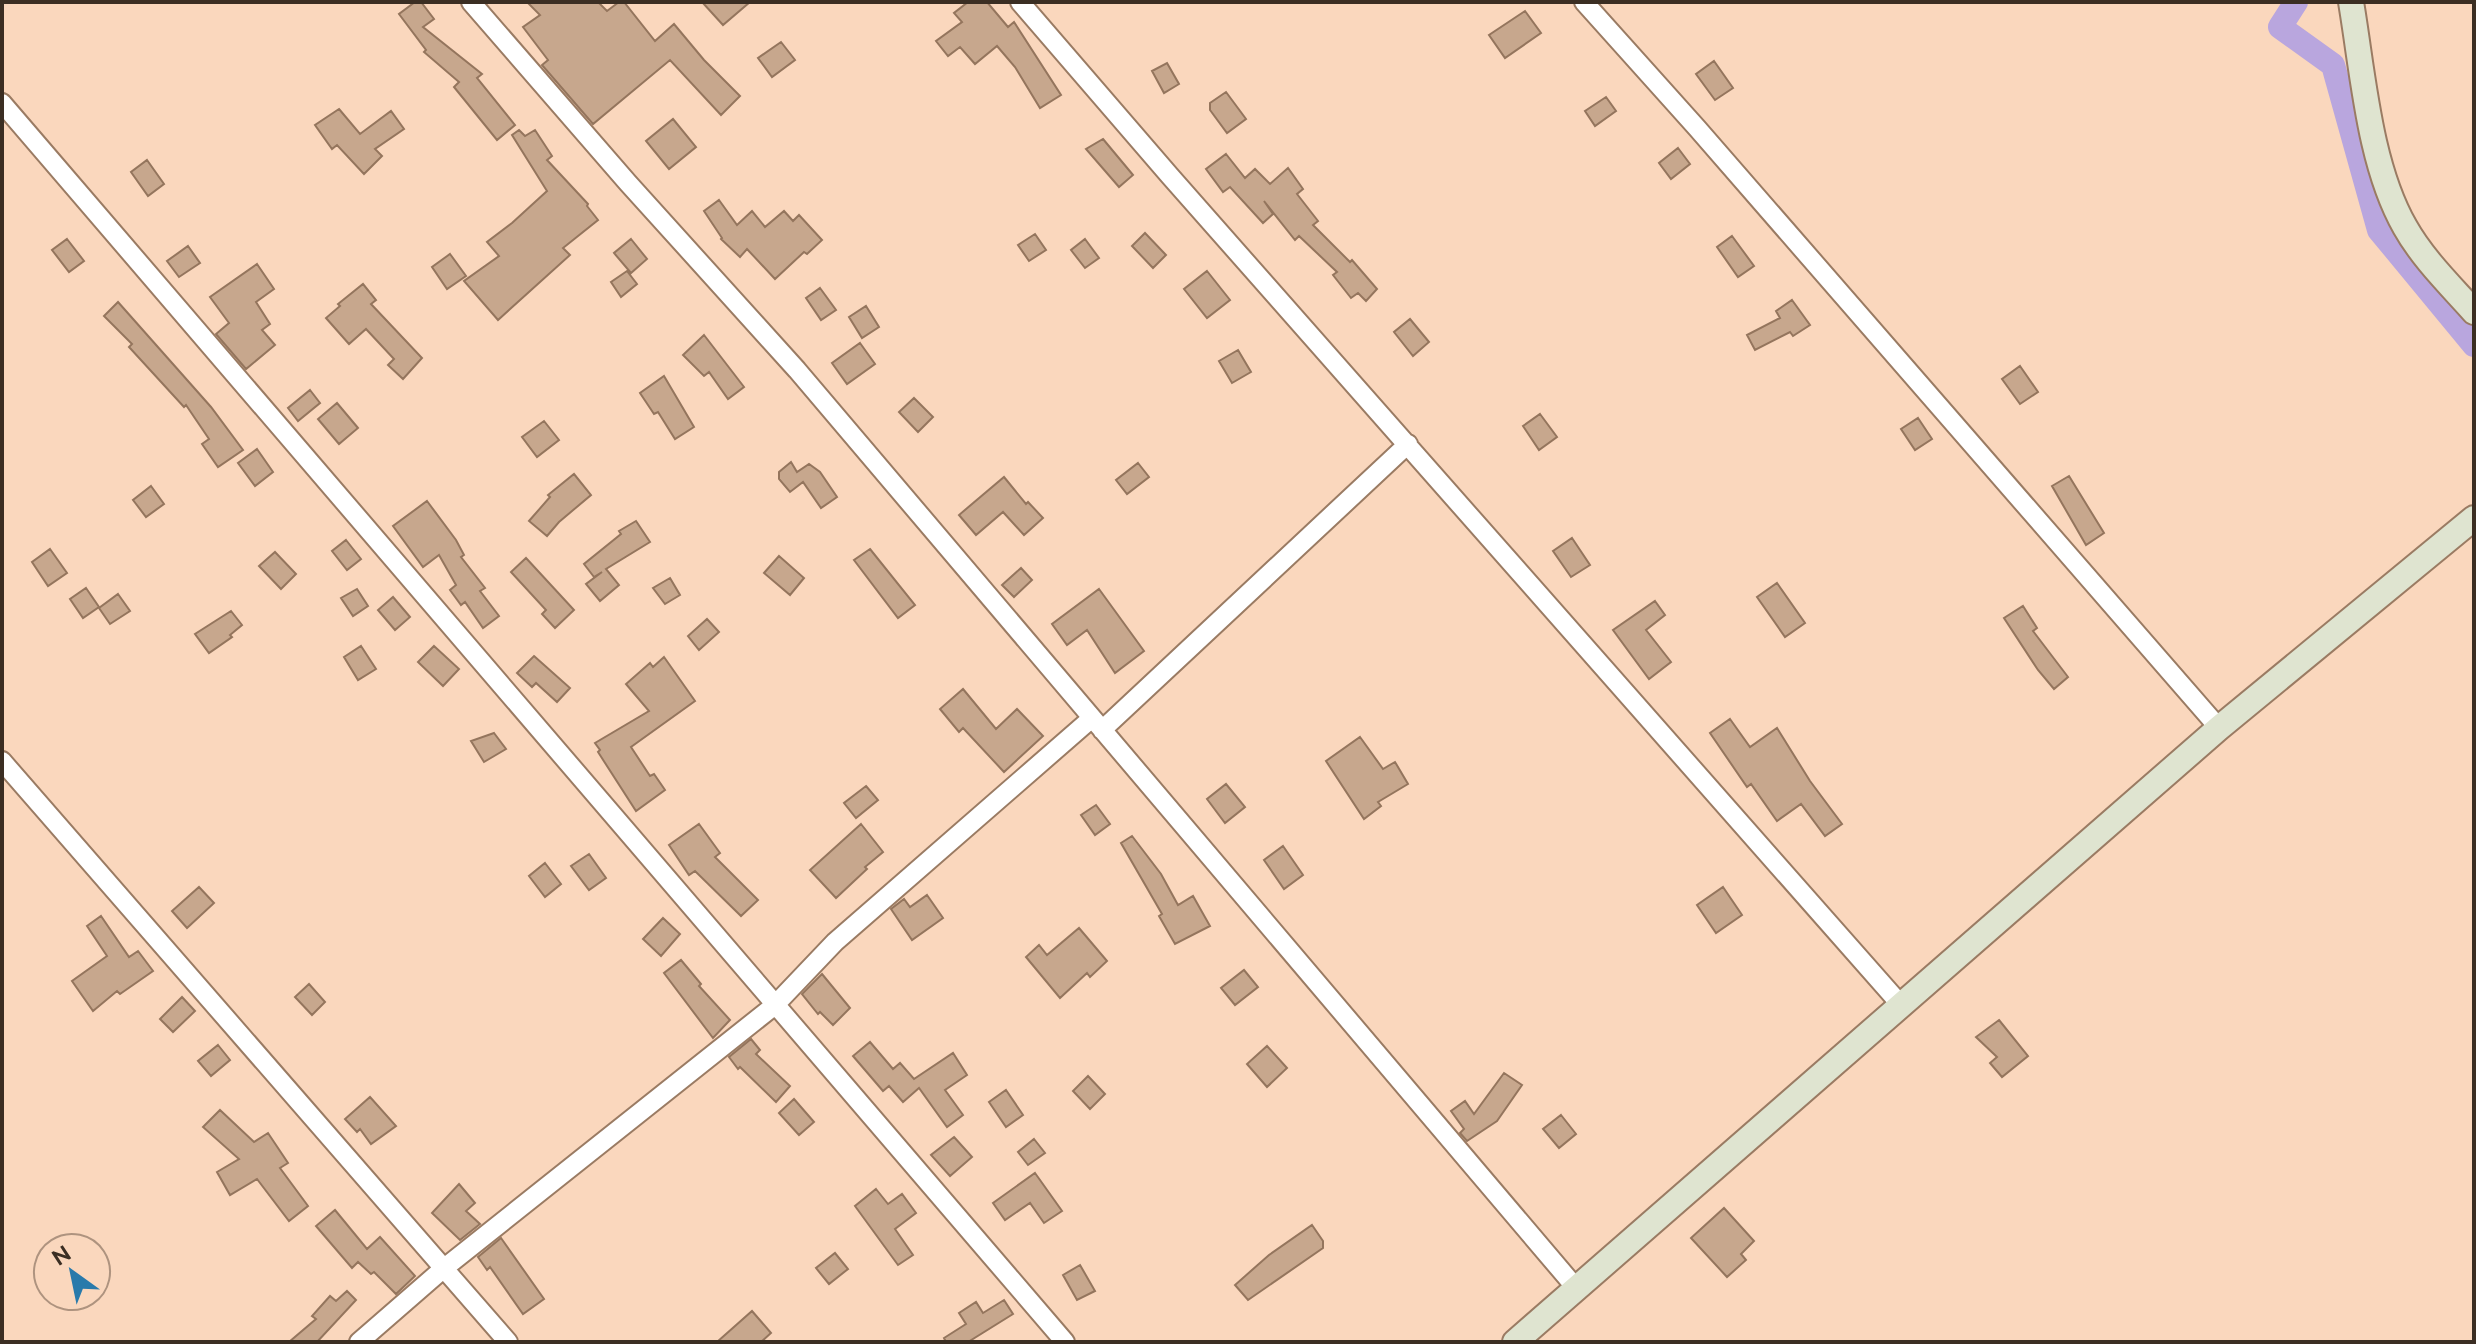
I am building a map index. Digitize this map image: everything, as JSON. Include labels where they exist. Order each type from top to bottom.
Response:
[{"type":"main road","points":[[2351,2],[2384,177],[2404,225],[2423,254],[2474,312]]},
{"type":"main road","points":[[1515,1342],[2219,728],[2474,518]]},
{"type":"street","points":[[471,2],[628,183],[797,370],[1576,1288]]},
{"type":"street","points":[[1020,2],[1901,1005]]},
{"type":"street","points":[[1584,2],[2219,728]]},
{"type":"street","points":[[2,103],[1065,1342]]},
{"type":"street","points":[[359,1342],[443,1269],[775,1005],[835,942],[1097,724],[1408,444]]},
{"type":"street","points":[[2,761],[508,1342]]},
{"type":"building","points":[[415,2],[421,2],[434,19],[423,27],[482,74],[477,78],[515,125],[497,140],[454,87],[459,82],[424,52],[426,50],[399,14]]},
{"type":"building","points":[[527,2],[598,2],[607,11],[624,2],[655,41],[674,24],[740,96],[721,115],[670,60],[593,124],[542,65],[548,60],[523,27],[540,15]]},
{"type":"building","points":[[702,2],[750,2],[723,25]]},
{"type":"building","points":[[968,2],[987,2],[1008,27],[1014,22],[1061,95],[1040,108],[1015,67],[997,46],[975,64],[960,47],[948,56],[936,41],[962,22],[954,13]]},
{"type":"building","points":[[1525,11],[1541,33],[1505,58],[1489,35]]},
{"type":"building","points":[[781,42],[795,60],[772,77],[758,58]]},
{"type":"building","points":[[1714,61],[1733,88],[1715,100],[1696,74]]},
{"type":"building","points":[[1167,63],[1179,84],[1164,93],[1152,71]]},
{"type":"building","points":[[1226,92],[1246,119],[1227,133],[1210,110],[1210,103]]},
{"type":"building","points":[[1606,97],[1616,111],[1595,126],[1585,111]]},
{"type":"building","points":[[339,109],[360,134],[391,111],[404,129],[375,149],[382,156],[364,174],[337,145],[332,149],[315,125]]},
{"type":"building","points":[[673,119],[696,147],[669,169],[646,141]]},
{"type":"building","points":[[519,130],[525,136],[535,130],[552,156],[547,160],[588,204],[598,220],[563,248],[570,255],[498,320],[464,281],[499,256],[487,242],[547,191],[512,135]]},
{"type":"building","points":[[1103,139],[1133,175],[1119,187],[1086,149]]},
{"type":"building","points":[[1678,148],[1690,164],[1671,179],[1659,163]]},
{"type":"building","points":[[1226,154],[1245,178],[1255,169],[1270,184],[1288,168],[1303,189],[1297,194],[1318,221],[1313,225],[1350,262],[1352,260],[1377,289],[1366,301],[1358,293],[1351,298],[1333,275],[1337,272],[1299,236],[1295,240],[1264,201],[1273,214],[1263,223],[1230,187],[1223,192],[1206,169]]},
{"type":"building","points":[[147,160],[164,184],[148,196],[131,172]]},
{"type":"building","points":[[719,200],[737,225],[752,211],[765,227],[784,211],[793,221],[799,215],[822,240],[775,279],[747,249],[740,257],[721,239],[704,211]]},
{"type":"building","points":[[1145,233],[1166,255],[1153,268],[1132,246]]},
{"type":"building","points":[[1035,234],[1046,250],[1029,261],[1018,245]]},
{"type":"building","points":[[1732,236],[1754,266],[1738,277],[1717,247]]},
{"type":"building","points":[[67,239],[84,261],[69,272],[52,250]]},
{"type":"building","points":[[631,239],[647,259],[631,273],[614,253]]},
{"type":"building","points":[[1085,239],[1099,258],[1085,268],[1071,250]]},
{"type":"building","points":[[188,246],[200,263],[179,277],[167,261]]},
{"type":"building","points":[[450,254],[466,276],[447,289],[432,267]]},
{"type":"building","points":[[257,264],[274,289],[256,302],[270,324],[262,330],[275,345],[246,369],[216,334],[229,323],[210,297]]},
{"type":"building","points":[[627,271],[637,284],[621,297],[611,282]]},
{"type":"building","points":[[1207,271],[1230,300],[1207,318],[1184,289]]},
{"type":"building","points":[[363,284],[376,300],[371,304],[422,358],[403,379],[388,365],[394,359],[366,329],[349,344],[326,318]]},
{"type":"building","points":[[820,288],[836,310],[821,320],[806,298]]},
{"type":"building","points":[[1792,300],[1810,325],[1793,336],[1790,332],[1755,350],[1747,335],[1780,318],[1776,311]]},
{"type":"building","points":[[118,302],[211,407],[243,450],[218,467],[202,444],[209,439],[186,405],[184,407],[129,347],[132,344],[104,316]]},
{"type":"building","points":[[866,306],[879,327],[862,338],[849,317]]},
{"type":"building","points":[[1410,319],[1429,342],[1413,356],[1394,332]]},
{"type":"building","points":[[704,335],[744,387],[728,399],[709,372],[704,376],[683,355]]},
{"type":"building","points":[[860,343],[875,364],[847,384],[832,363]]},
{"type":"building","points":[[1238,350],[1251,372],[1232,383],[1219,361]]},
{"type":"building","points":[[2020,366],[2038,392],[2020,404],[2002,379]]},
{"type":"building","points":[[664,376],[694,427],[675,439],[658,412],[654,414],[640,393]]},
{"type":"building","points":[[310,390],[320,403],[298,421],[288,408]]},
{"type":"building","points":[[914,398],[933,417],[918,432],[899,412]]},
{"type":"building","points":[[337,403],[358,428],[339,444],[318,419]]},
{"type":"building","points":[[1540,414],[1557,437],[1539,450],[1523,426]]},
{"type":"building","points":[[1918,418],[1932,439],[1915,450],[1901,429]]},
{"type":"building","points":[[544,421],[559,440],[537,457],[522,437]]},
{"type":"building","points":[[257,449],[273,472],[255,486],[238,463]]},
{"type":"building","points":[[791,462],[797,472],[809,464],[820,472],[837,497],[821,508],[803,482],[790,492],[779,479],[779,472]]},
{"type":"building","points":[[1138,463],[1149,477],[1127,494],[1116,480]]},
{"type":"building","points":[[574,474],[591,495],[547,536],[529,521],[550,497],[548,495]]},
{"type":"building","points":[[2069,476],[2104,533],[2086,545],[2052,486]]},
{"type":"building","points":[[1004,477],[1026,504],[1028,502],[1043,518],[1024,535],[1003,512],[976,535],[959,515]]},
{"type":"building","points":[[151,486],[164,504],[146,517],[133,500]]},
{"type":"building","points":[[427,501],[456,540],[464,555],[461,557],[485,588],[480,591],[499,616],[483,628],[465,602],[461,605],[450,590],[456,585],[439,555],[423,567],[393,526]]},
{"type":"building","points":[[636,521],[650,542],[606,569],[619,585],[600,601],[586,584],[602,572],[594,577],[584,564],[621,534],[619,531]]},
{"type":"building","points":[[1572,538],[1590,565],[1571,577],[1553,551]]},
{"type":"building","points":[[346,540],[361,559],[347,570],[332,551]]},
{"type":"building","points":[[50,549],[67,573],[48,586],[32,562]]},
{"type":"building","points":[[870,549],[915,605],[898,618],[854,560]]},
{"type":"building","points":[[275,552],[296,574],[281,589],[259,566]]},
{"type":"building","points":[[779,556],[804,578],[790,595],[764,573]]},
{"type":"building","points":[[526,558],[574,610],[555,628],[542,614],[546,610],[511,572]]},
{"type":"building","points":[[1021,568],[1032,580],[1014,597],[1002,585]]},
{"type":"building","points":[[670,578],[680,595],[665,604],[653,588]]},
{"type":"building","points":[[1777,583],[1805,623],[1785,637],[1757,597]]},
{"type":"building","points":[[86,588],[99,607],[83,618],[70,599]]},
{"type":"building","points":[[357,589],[368,606],[353,616],[341,598]]},
{"type":"building","points":[[1099,589],[1144,651],[1115,673],[1087,630],[1067,645],[1052,624]]},
{"type":"building","points":[[118,594],[130,611],[110,624],[99,608]]},
{"type":"building","points":[[393,597],[410,617],[395,630],[378,610]]},
{"type":"building","points":[[1655,601],[1665,615],[1646,630],[1671,662],[1649,679],[1613,630]]},
{"type":"building","points":[[2023,606],[2037,628],[2033,631],[2068,677],[2054,689],[2004,618]]},
{"type":"building","points":[[231,611],[242,625],[230,635],[232,637],[209,653],[195,634]]},
{"type":"building","points":[[707,619],[719,632],[699,650],[688,636]]},
{"type":"building","points":[[361,646],[376,669],[358,680],[344,657]]},
{"type":"building","points":[[434,646],[459,669],[443,686],[418,662]]},
{"type":"building","points":[[534,656],[570,688],[557,702],[536,683],[532,687],[517,673]]},
{"type":"building","points":[[664,657],[695,701],[631,747],[650,776],[654,774],[665,790],[636,811],[595,743],[649,711],[626,684],[650,663],[653,667]]},
{"type":"building","points":[[963,689],[996,729],[1017,709],[1043,736],[1004,772],[963,728],[959,732],[940,709]]},
{"type":"building","points":[[1730,719],[1750,747],[1777,728],[1842,824],[1825,836],[1801,804],[1777,821],[1751,784],[1747,787],[1710,733]]},
{"type":"building","points":[[494,733],[506,749],[484,762],[471,741]]},
{"type":"building","points":[[1360,737],[1383,769],[1395,762],[1408,784],[1378,802],[1381,806],[1364,819],[1326,761]]},
{"type":"building","points":[[1226,784],[1245,807],[1225,823],[1207,799]]},
{"type":"building","points":[[866,786],[878,800],[856,818],[844,803]]},
{"type":"building","points":[[1096,805],[1110,824],[1095,835],[1081,815]]},
{"type":"building","points":[[699,824],[720,853],[715,857],[758,900],[741,916],[695,871],[689,875],[669,845]]},
{"type":"building","points":[[861,824],[883,852],[836,898],[810,870]]},
{"type":"building","points":[[1132,836],[1161,874],[1178,905],[1193,896],[1210,926],[1175,944],[1159,916],[1162,914],[1121,843]]},
{"type":"building","points":[[1283,846],[1303,875],[1284,889],[1264,860]]},
{"type":"building","points":[[589,854],[606,878],[589,890],[571,866]]},
{"type":"building","points":[[545,863],[561,884],[545,897],[529,876]]},
{"type":"building","points":[[199,887],[214,903],[187,928],[172,911]]},
{"type":"building","points":[[1723,887],[1742,915],[1716,933],[1697,905]]},
{"type":"building","points":[[927,895],[943,918],[912,940],[891,909],[904,899],[910,907]]},
{"type":"building","points":[[101,916],[129,957],[138,951],[153,971],[120,994],[117,991],[93,1011],[72,981],[107,956],[87,926]]},
{"type":"building","points":[[663,918],[680,934],[661,956],[643,939]]},
{"type":"building","points":[[1079,928],[1107,961],[1090,977],[1087,973],[1060,998],[1026,957],[1039,945],[1047,955]]},
{"type":"building","points":[[681,960],[701,984],[699,986],[730,1020],[713,1038],[664,973]]},
{"type":"building","points":[[1244,970],[1258,987],[1235,1005],[1221,988]]},
{"type":"building","points":[[822,974],[850,1008],[833,1025],[820,1012],[818,1014],[802,994]]},
{"type":"building","points":[[309,984],[325,1002],[312,1015],[295,997]]},
{"type":"building","points":[[182,997],[195,1011],[173,1032],[160,1019]]},
{"type":"building","points":[[1999,1020],[2028,1056],[2002,1077],[1990,1063],[1997,1057],[1976,1037]]},
{"type":"building","points":[[751,1039],[760,1050],[756,1054],[790,1086],[776,1102],[740,1067],[738,1069],[729,1057]]},
{"type":"building","points":[[870,1042],[893,1069],[900,1063],[914,1079],[953,1053],[967,1075],[945,1090],[963,1115],[947,1127],[919,1088],[903,1102],[889,1086],[883,1091],[853,1056]]},
{"type":"building","points":[[218,1045],[230,1060],[211,1076],[198,1061]]},
{"type":"building","points":[[1267,1046],[1287,1068],[1267,1087],[1247,1064]]},
{"type":"building","points":[[1504,1073],[1522,1085],[1497,1121],[1467,1141],[1460,1133],[1464,1129],[1451,1111],[1465,1101],[1474,1114]]},
{"type":"building","points":[[1088,1076],[1105,1094],[1090,1109],[1073,1091]]},
{"type":"building","points":[[1006,1090],[1023,1115],[1006,1127],[989,1102]]},
{"type":"building","points":[[370,1097],[396,1126],[371,1144],[360,1129],[357,1132],[345,1119]]},
{"type":"building","points":[[794,1099],[814,1122],[799,1135],[779,1113]]},
{"type":"building","points":[[220,1110],[254,1142],[268,1133],[288,1163],[280,1168],[308,1206],[289,1221],[257,1179],[230,1195],[217,1172],[239,1159],[203,1127]]},
{"type":"building","points":[[1561,1115],[1576,1134],[1559,1148],[1543,1129]]},
{"type":"building","points":[[954,1137],[972,1157],[950,1176],[931,1155]]},
{"type":"building","points":[[1034,1139],[1045,1153],[1028,1165],[1018,1152]]},
{"type":"building","points":[[1035,1173],[1062,1211],[1044,1223],[1030,1203],[1005,1220],[993,1203]]},
{"type":"building","points":[[459,1184],[475,1203],[466,1211],[480,1224],[460,1240],[432,1213]]},
{"type":"building","points":[[876,1189],[888,1204],[902,1194],[916,1213],[895,1229],[913,1255],[898,1265],[855,1206]]},
{"type":"building","points":[[1724,1208],[1754,1241],[1741,1254],[1746,1260],[1727,1277],[1691,1238]]},
{"type":"building","points":[[335,1210],[367,1249],[380,1237],[415,1276],[396,1294],[374,1272],[371,1274],[358,1262],[352,1268],[316,1226]]},
{"type":"building","points":[[1312,1225],[1323,1241],[1323,1248],[1248,1300],[1235,1285],[1269,1255]]},
{"type":"building","points":[[501,1238],[544,1299],[523,1314],[490,1267],[487,1270],[478,1257]]},
{"type":"building","points":[[835,1253],[848,1269],[829,1284],[816,1268]]},
{"type":"building","points":[[1080,1265],[1095,1291],[1077,1300],[1063,1275]]},
{"type":"building","points":[[347,1291],[356,1300],[317,1342],[289,1342],[316,1319],[312,1316],[330,1296],[336,1301]]},
{"type":"building","points":[[1004,1300],[1013,1314],[968,1342],[946,1342],[944,1338],[966,1324],[959,1313],[976,1302],[983,1313]]},
{"type":"building","points":[[752,1311],[771,1333],[761,1342],[717,1342]]},
{"type":"waterway","points":[[2296,2],[2280,27],[2333,65],[2379,230],[2474,345]]}]
